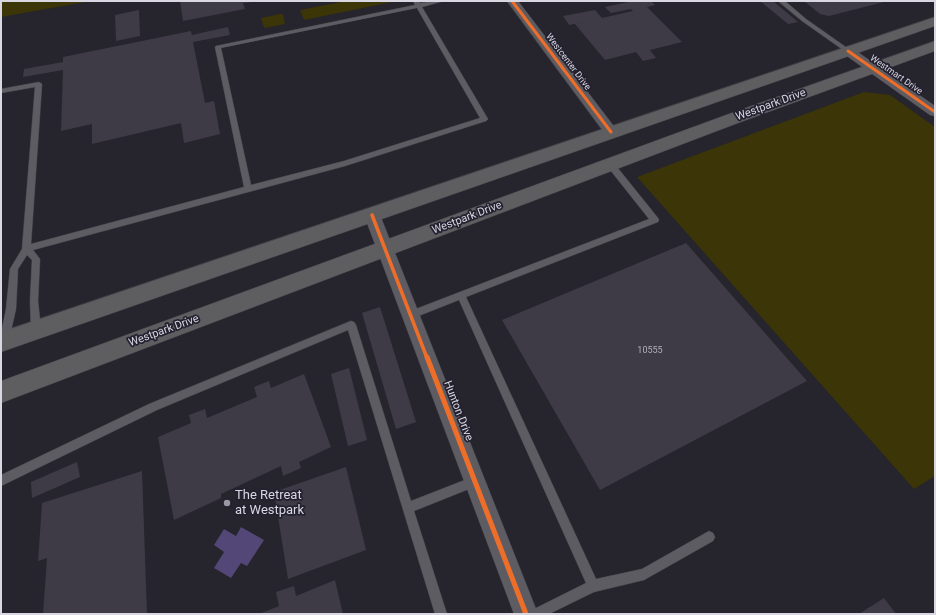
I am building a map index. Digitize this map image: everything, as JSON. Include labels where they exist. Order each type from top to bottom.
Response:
[{"type":"main road","points":[[3,341],[935,21]]},
{"type":"main road","name":"Westpark Drive","points":[[1,392],[685,136],[935,46]]},
{"type":"main road","points":[[611,132],[653,136],[685,136]]},
{"type":"main road","points":[[578,176],[585,158],[608,146],[611,139],[611,132]]},
{"type":"street","name":"Westcenter Drive","points":[[512,1],[611,132]]},
{"type":"street","name":"Westmart Drive","points":[[848,51],[935,112]]},
{"type":"street","name":"Hunton Drive","points":[[372,215],[526,614]]},
{"type":"lane","points":[[248,190],[218,47],[417,3],[441,1]]},
{"type":"lane","points":[[781,1],[804,20],[848,51]]},
{"type":"lane","points":[[26,249],[345,163],[484,119],[417,3]]},
{"type":"lane","points":[[1,91],[39,84],[26,249],[14,269],[11,309],[3,341]]},
{"type":"lane","points":[[411,315],[655,220],[610,164]]},
{"type":"lane","points":[[26,249],[36,258],[34,301],[36,329]]},
{"type":"lane","points":[[461,296],[593,586]]},
{"type":"lane","points":[[1,482],[153,407],[351,325],[441,614]]},
{"type":"lane","points":[[408,508],[475,481]]},
{"type":"lane","points":[[536,614],[593,586],[644,574],[710,537]]},
{"type":"shaded area","points":[[1,1],[91,1],[1,17]]},
{"type":"shaded area","points":[[346,1],[397,1],[304,20],[300,10]]},
{"type":"shaded area","points":[[283,14],[285,24],[265,28],[261,18]]},
{"type":"shaded area","points":[[864,92],[890,95],[935,127],[935,476],[914,489],[637,177]]},
{"type":"shaded area","points":[[241,527],[264,540],[247,566],[241,563],[231,578],[214,568],[224,552],[214,545],[224,529],[236,536]]},
{"type":"building","points":[[180,1],[252,2],[243,3],[245,9],[183,21]]},
{"type":"building","points":[[633,1],[651,1],[655,5],[647,7],[682,42],[650,50],[656,58],[643,61],[636,52],[605,60],[575,24],[584,22],[569,25],[563,16],[595,10],[602,18],[633,11],[631,9],[611,13],[605,7]]},
{"type":"building","points":[[760,1],[773,1],[798,22],[788,24]]},
{"type":"building","points":[[804,1],[884,2],[829,16],[820,14]]},
{"type":"building","points":[[139,10],[140,36],[116,41],[115,15]]},
{"type":"building","points":[[228,27],[230,35],[193,42],[205,103],[214,101],[220,134],[184,143],[181,123],[92,144],[92,124],[61,131],[63,70],[23,77],[24,69],[63,62],[63,57],[191,31],[192,35]]},
{"type":"building","points":[[686,243],[807,381],[600,490],[502,320]]},
{"type":"building","points":[[380,307],[416,422],[396,429],[362,313]]},
{"type":"building","points":[[349,368],[367,440],[348,446],[331,374]]},
{"type":"building","points":[[304,374],[331,447],[299,462],[301,468],[283,476],[281,466],[221,494],[221,498],[174,520],[158,437],[191,423],[189,415],[205,409],[207,418],[257,397],[254,387],[269,381],[271,388]]},
{"type":"building","points":[[77,462],[80,477],[32,498],[31,482]]},
{"type":"building","points":[[346,467],[366,550],[288,579],[274,492]]},
{"type":"building","points":[[142,471],[147,614],[43,614],[47,558],[38,561],[42,503]]},
{"type":"building","points":[[335,580],[343,614],[259,614],[279,606],[276,592],[294,586],[296,596]]},
{"type":"building","points":[[884,598],[896,614],[859,614]]},
{"type":"cycle path","points":[[512,1],[611,132]]},
{"type":"cycle path","points":[[848,51],[935,112]]},
{"type":"cycle path","points":[[372,215],[526,614]]},
{"type":"place","name":"The Retreat at Westpark","points":[[227,503]]}]
